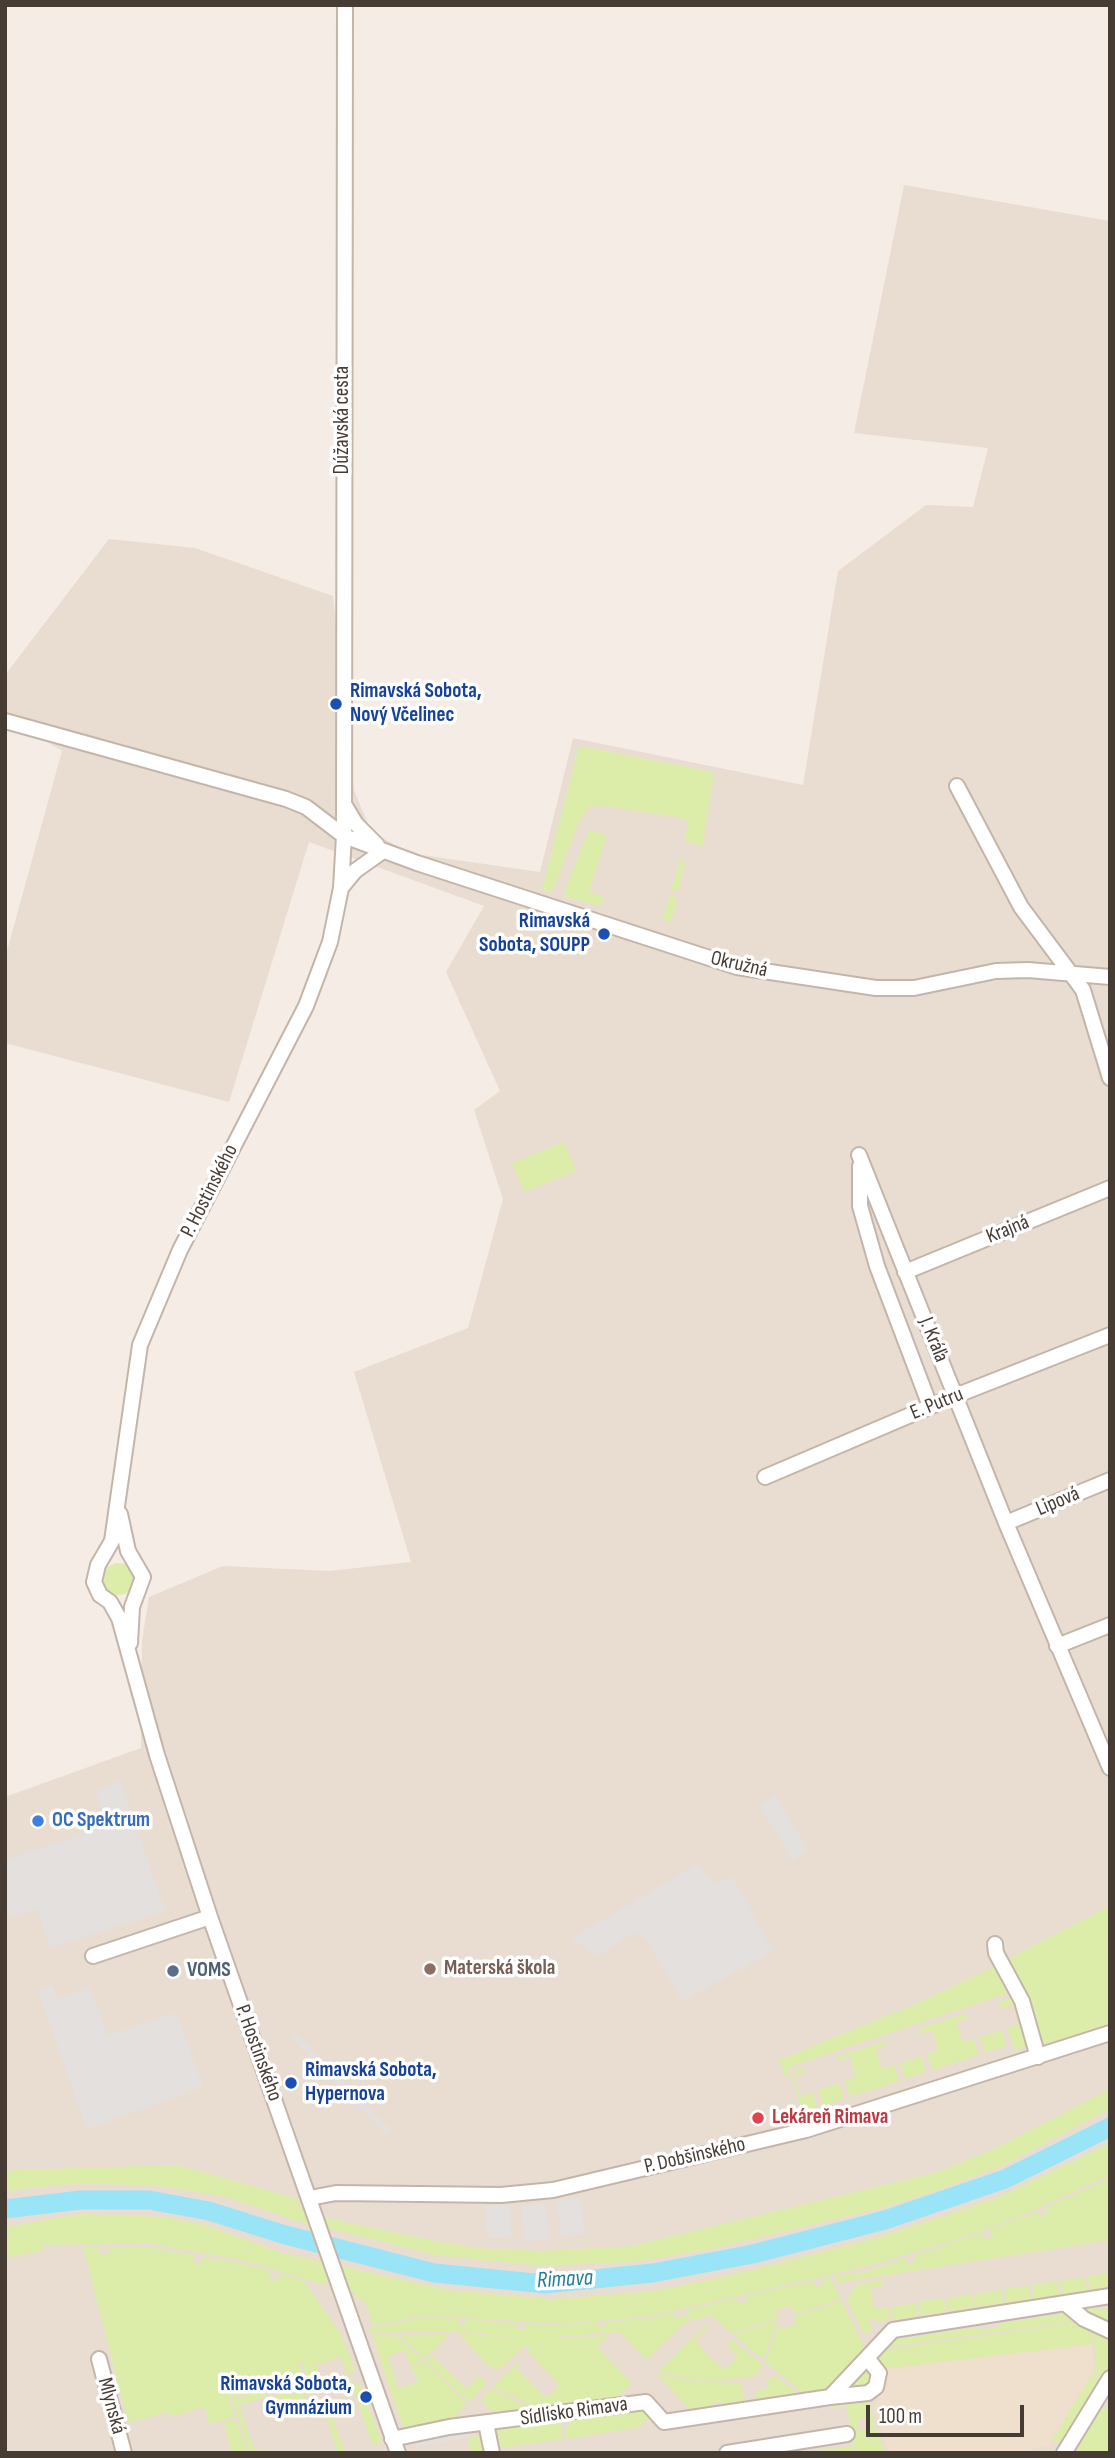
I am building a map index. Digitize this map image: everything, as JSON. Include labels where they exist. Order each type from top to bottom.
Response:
[{"type":"street","name":"Dúžavská cesta","points":[[344,836],[345,5]]},
{"type":"street","name":"Okružná","points":[[5,721],[286,799],[306,807],[344,836],[383,851],[702,957],[772,974],[876,988],[914,988],[996,971],[1069,972],[1110,977]]},
{"type":"street","points":[[957,786],[1014,896],[1083,990],[1110,1078]]},
{"type":"street","name":"Okružná","points":[[343,803],[356,824],[383,851]]},
{"type":"street","name":"P. Hostinského","points":[[344,836],[341,888],[330,942],[306,1006],[180,1250],[140,1345],[120,1464],[118,1506],[112,1541],[94,1582],[100,1595],[110,1602],[130,1649],[157,1755],[210,1917],[395,2446]]},
{"type":"street","points":[[341,888],[355,871],[383,851]]},
{"type":"street","name":"J. Kráľa","points":[[930,1406],[877,1266],[860,1206],[859,1154],[1006,1523],[1109,1769]]},
{"type":"street","name":"Krajná","points":[[905,1272],[1110,1188]]},
{"type":"street","name":"E. Putru","points":[[765,1477],[930,1406],[1110,1335]]},
{"type":"street","name":"Lipová","points":[[1006,1523],[1110,1480]]},
{"type":"street","name":"P. Hostinského","points":[[118,1506],[125,1540],[143,1577],[140,1591],[135,1598],[130,1649]]},
{"type":"street","points":[[104,1560],[117,1555],[132,1559]]},
{"type":"street","points":[[110,1602],[122,1604],[135,1598]]},
{"type":"street","points":[[1057,1646],[1110,1625]]},
{"type":"street","points":[[93,1956],[210,1917]]},
{"type":"street","points":[[995,1944],[996,1953],[1022,2001],[1038,2056]]},
{"type":"street","name":"P. Dobšinského","points":[[311,2203],[336,2193],[501,2195],[553,2190],[806,2130],[1110,2033]]},
{"type":"street","points":[[830,2397],[893,2330],[1110,2296]]},
{"type":"street","points":[[1066,2304],[1084,2319],[1110,2331]]},
{"type":"street","name":"Mlynská","points":[[99,2359],[124,2453]]},
{"type":"street","name":"Sídlisko Rimava","points":[[395,2446],[449,2427],[646,2402],[664,2422],[868,2393],[876,2387],[879,2373],[868,2359]]},
{"type":"street","points":[[1065,2453],[1110,2378]]},
{"type":"street","points":[[486,2423],[492,2453]]},
{"type":"street","points":[[727,2453],[847,2434]]},
{"type":"shaded area","points":[[904,185],[1110,221],[1110,2453],[5,2453],[5,1797],[141,1748],[142,1640],[149,1597],[223,1566],[329,1571],[411,1562],[354,1372],[468,1328],[503,1199],[474,1110],[500,1091],[446,972],[484,906],[309,842],[229,1102],[5,1043],[5,958],[62,751],[5,716],[5,675],[109,539],[195,548],[333,596],[354,790],[371,831],[408,853],[540,872],[573,738],[803,785],[838,571],[926,505],[973,507],[988,448],[854,433]]},
{"type":"shaded area","points":[[120,1781],[165,1911],[50,1948],[37,1909],[5,1919],[5,1860],[107,1826],[95,1791]]},
{"type":"shaded area","points":[[776,1796],[809,1851],[792,1861],[760,1806]]},
{"type":"shaded area","points":[[698,1864],[714,1884],[733,1877],[773,1951],[682,2001],[644,1937],[637,1934],[629,1936],[599,1956],[570,1939]]},
{"type":"shaded area","points":[[53,1986],[58,1999],[90,1988],[108,2036],[176,2012],[203,2087],[87,2129],[38,1991]]},
{"type":"shaded area","points":[[296,2033],[391,2130],[386,2135],[291,2038]]},
{"type":"shaded area","points":[[579,2197],[585,2233],[562,2237],[556,2201]]},
{"type":"shaded area","points":[[545,2203],[549,2239],[525,2242],[521,2206]]},
{"type":"shaded area","points":[[510,2205],[511,2237],[487,2238],[486,2206]]},
{"type":"shaded area","points":[[1092,2344],[1095,2369],[1051,2446],[1032,2449],[1032,2453],[889,2453],[874,2409],[884,2369]]},
{"type":"shaded area","points":[[469,2428],[470,2437],[415,2447],[413,2438]]},
{"type":"green space","points":[[579,746],[714,772],[703,846],[685,841],[688,821],[597,805],[588,808],[578,824],[552,893],[542,890]]},
{"type":"green space","points":[[589,830],[607,835],[589,892],[604,897],[600,906],[566,897],[565,890]]},
{"type":"green space","points":[[681,858],[685,864],[678,892],[671,890]]},
{"type":"green space","points":[[670,896],[678,897],[671,922],[662,919]]},
{"type":"green space","points":[[564,1142],[576,1171],[524,1192],[512,1163]]},
{"type":"green space","points":[[119,1563],[130,1568],[135,1579],[130,1590],[119,1595],[108,1590],[103,1579],[108,1568]]},
{"type":"green space","points":[[1110,1906],[1110,1941],[1106,1942],[1110,1959],[1110,2024],[1046,2044],[1040,2040],[1026,1991],[1008,1959]]},
{"type":"green space","points":[[998,1965],[1012,1992],[792,2066],[786,2078],[779,2060],[918,2003]]},
{"type":"green space","points":[[1014,1997],[1028,2046],[1016,2051],[1007,2028],[1019,2024],[1013,2005],[1001,2008],[999,2002]]},
{"type":"green space","points":[[966,2013],[968,2018],[956,2023],[963,2042],[974,2039],[979,2055],[932,2070],[927,2055],[938,2050],[932,2031],[920,2034],[919,2029]]},
{"type":"green space","points":[[1002,2030],[1006,2046],[985,2053],[980,2037]]},
{"type":"green space","points":[[886,2041],[887,2045],[876,2049],[882,2069],[894,2065],[899,2081],[850,2097],[845,2081],[856,2077],[850,2057],[838,2061],[837,2057]]},
{"type":"green space","points":[[921,2056],[926,2072],[905,2079],[900,2064]]},
{"type":"green space","points":[[804,2068],[806,2072],[794,2076],[800,2096],[812,2092],[817,2107],[803,2112],[792,2077],[795,2071]]},
{"type":"green space","points":[[839,2083],[844,2098],[823,2106],[818,2090]]},
{"type":"green space","points":[[1110,2089],[1110,2109],[1004,2165],[946,2187],[886,2207],[707,2250],[635,2262],[541,2266],[435,2255],[298,2221],[223,2196],[160,2186],[79,2183],[5,2191],[5,2172],[14,2170],[178,2165],[298,2199],[301,2209],[308,2214],[435,2241],[477,2248],[541,2251],[632,2246],[938,2172],[998,2147]]},
{"type":"green space","points":[[1110,2143],[1110,2175],[1017,2218],[954,2241],[864,2267],[647,2317],[555,2324],[429,2315],[373,2325],[365,2302],[358,2299],[353,2292],[349,2293],[327,2282],[324,2285],[246,2261],[152,2244],[42,2245],[43,2251],[5,2258],[5,2227],[81,2214],[165,2217],[209,2226],[282,2253],[448,2290],[550,2299],[650,2292],[727,2276],[869,2240],[947,2215],[1004,2195]]},
{"type":"green space","points":[[1110,2178],[1110,2240],[838,2283],[834,2276],[861,2273],[906,2258],[908,2264],[915,2262],[914,2256],[982,2233],[985,2239],[992,2237],[989,2230],[1038,2212],[1041,2217],[1047,2214],[1045,2208]]},
{"type":"green space","points":[[83,2247],[100,2247],[100,2254],[109,2254],[110,2247],[152,2248],[194,2255],[193,2263],[202,2264],[203,2257],[271,2271],[269,2278],[277,2281],[280,2274],[304,2281],[341,2334],[345,2345],[343,2347],[347,2348],[355,2371],[349,2373],[353,2385],[359,2383],[382,2442],[373,2445],[341,2357],[316,2365],[322,2385],[311,2388],[302,2363],[299,2365],[302,2374],[229,2399],[235,2417],[209,2424],[205,2407],[170,2417],[168,2412],[128,2423]]},
{"type":"green space","points":[[1110,2273],[1110,2287],[1090,2290],[1088,2276]]},
{"type":"green space","points":[[830,2277],[841,2299],[794,2314],[791,2306],[775,2311],[778,2319],[732,2334],[713,2316],[690,2321],[687,2310],[737,2298],[739,2304],[747,2302],[746,2296],[814,2281],[816,2287],[823,2285],[822,2279]]},
{"type":"green space","points":[[1085,2277],[1087,2291],[1062,2295],[1060,2281]]},
{"type":"green space","points":[[882,2280],[883,2286],[871,2288],[874,2309],[888,2307],[890,2320],[869,2320],[872,2331],[864,2334],[848,2302],[849,2295],[858,2284]]},
{"type":"green space","points":[[1057,2281],[1059,2295],[1034,2299],[1032,2285]]},
{"type":"green space","points":[[1029,2286],[1031,2299],[1006,2303],[1004,2289]]},
{"type":"green space","points":[[1001,2290],[1003,2303],[977,2307],[975,2294]]},
{"type":"green space","points":[[973,2294],[975,2307],[949,2311],[947,2298]]},
{"type":"green space","points":[[944,2298],[946,2312],[921,2315],[919,2302]]},
{"type":"green space","points":[[1110,2300],[1110,2322],[1086,2312],[1094,2302],[1095,2310],[1107,2309],[1107,2301]]},
{"type":"green space","points":[[842,2301],[867,2352],[823,2395],[822,2389],[815,2390],[815,2396],[808,2397],[765,2362],[779,2324],[781,2329],[796,2324],[794,2316]]},
{"type":"green space","points":[[916,2303],[919,2316],[893,2320],[891,2307]]},
{"type":"green space","points":[[674,2313],[676,2319],[686,2314],[688,2321],[646,2360],[620,2332],[540,2338],[608,2336],[597,2347],[632,2384],[614,2400],[539,2409],[493,2387],[523,2357],[516,2368],[545,2397],[552,2394],[559,2384],[527,2354],[530,2350],[525,2345],[500,2369],[488,2366],[458,2333],[518,2338],[458,2331],[371,2333],[369,2328],[428,2317],[460,2319],[460,2325],[465,2325],[465,2319],[518,2324],[518,2329],[524,2330],[525,2324],[554,2326],[598,2322],[599,2328],[605,2328],[605,2322],[646,2319]]},
{"type":"green space","points":[[1067,2313],[1078,2321],[883,2348],[894,2335],[899,2335],[900,2339],[978,2327],[979,2330],[999,2327],[998,2324]]},
{"type":"green space","points":[[778,2321],[763,2360],[734,2335]]},
{"type":"green space","points":[[1081,2322],[1090,2326],[1092,2344],[884,2369],[876,2362],[880,2351]]},
{"type":"green space","points":[[706,2325],[708,2327],[695,2340],[707,2354],[724,2370],[738,2357],[727,2345],[732,2340],[762,2364],[757,2376],[719,2381],[694,2380],[658,2371]]},
{"type":"green space","points":[[1092,2327],[1110,2335],[1110,2363],[1098,2382]]},
{"type":"green space","points":[[450,2334],[424,2359],[399,2335]]},
{"type":"green space","points":[[372,2335],[396,2335],[422,2360],[411,2367],[404,2350],[388,2357],[398,2389],[418,2382],[412,2368],[423,2361],[467,2404],[449,2422],[403,2427]]},
{"type":"green space","points":[[432,2356],[466,2389],[479,2376],[487,2384],[469,2402],[425,2360]]},
{"type":"green space","points":[[866,2367],[872,2372],[871,2386],[842,2392]]},
{"type":"green space","points":[[1095,2369],[1097,2386],[1064,2441],[1051,2442]]},
{"type":"green space","points":[[656,2373],[694,2382],[741,2383],[745,2406],[723,2410],[722,2402],[711,2403],[712,2411],[693,2413]]},
{"type":"green space","points":[[777,2377],[803,2398],[758,2405],[755,2391],[769,2388],[767,2379]]},
{"type":"green space","points":[[307,2386],[310,2395],[268,2409],[264,2397],[239,2406],[256,2453],[250,2453],[232,2400],[264,2389],[268,2399]]},
{"type":"green space","points":[[491,2388],[535,2410],[494,2415],[481,2400]]},
{"type":"green space","points":[[867,2397],[876,2426],[868,2427],[866,2418],[862,2417],[858,2421],[859,2429],[837,2432],[837,2429],[850,2427],[847,2406],[832,2407],[832,2402]]},
{"type":"green space","points":[[1110,2404],[1110,2451],[1080,2451],[1074,2443],[1090,2409],[1106,2409]]},
{"type":"green space","points":[[645,2407],[646,2415],[651,2414],[652,2420],[641,2422],[642,2427],[567,2439],[565,2427],[569,2426],[568,2418]]},
{"type":"green space","points":[[332,2415],[345,2453],[338,2453],[326,2416]]},
{"type":"green space","points":[[560,2419],[563,2439],[504,2448],[499,2444],[497,2429]]},
{"type":"green space","points":[[236,2420],[248,2453],[232,2453],[224,2423]]},
{"type":"green space","points":[[877,2428],[885,2453],[861,2453],[852,2444],[850,2432]]},
{"type":"green space","points":[[483,2436],[486,2453],[471,2453],[469,2437]]},
{"type":"green space","points":[[851,2446],[858,2453],[805,2453]]},
{"type":"waterway","name":"Rimava","points":[[5,2209],[81,2200],[149,2200],[209,2211],[282,2234],[434,2273],[545,2284],[653,2273],[753,2254],[885,2220],[1005,2179],[1110,2127]]},
{"type":"place","name":"Rimavská Sobota, Nový Včelinec","points":[[336,704]]},
{"type":"place","name":"Rimavská Sobota, SOUPP","points":[[604,934]]},
{"type":"place","name":"OC Spektrum","points":[[38,1821]]},
{"type":"place","name":"Materská škola","points":[[430,1969]]},
{"type":"place","name":"VOMS","points":[[173,1971]]},
{"type":"place","name":"Rimavská Sobota, Hypernova","points":[[291,2083]]},
{"type":"place","name":"Lekáreň Rimava","points":[[758,2118]]},
{"type":"place","name":"Rimavská Sobota, Gymnázium","points":[[366,2397]]}]
